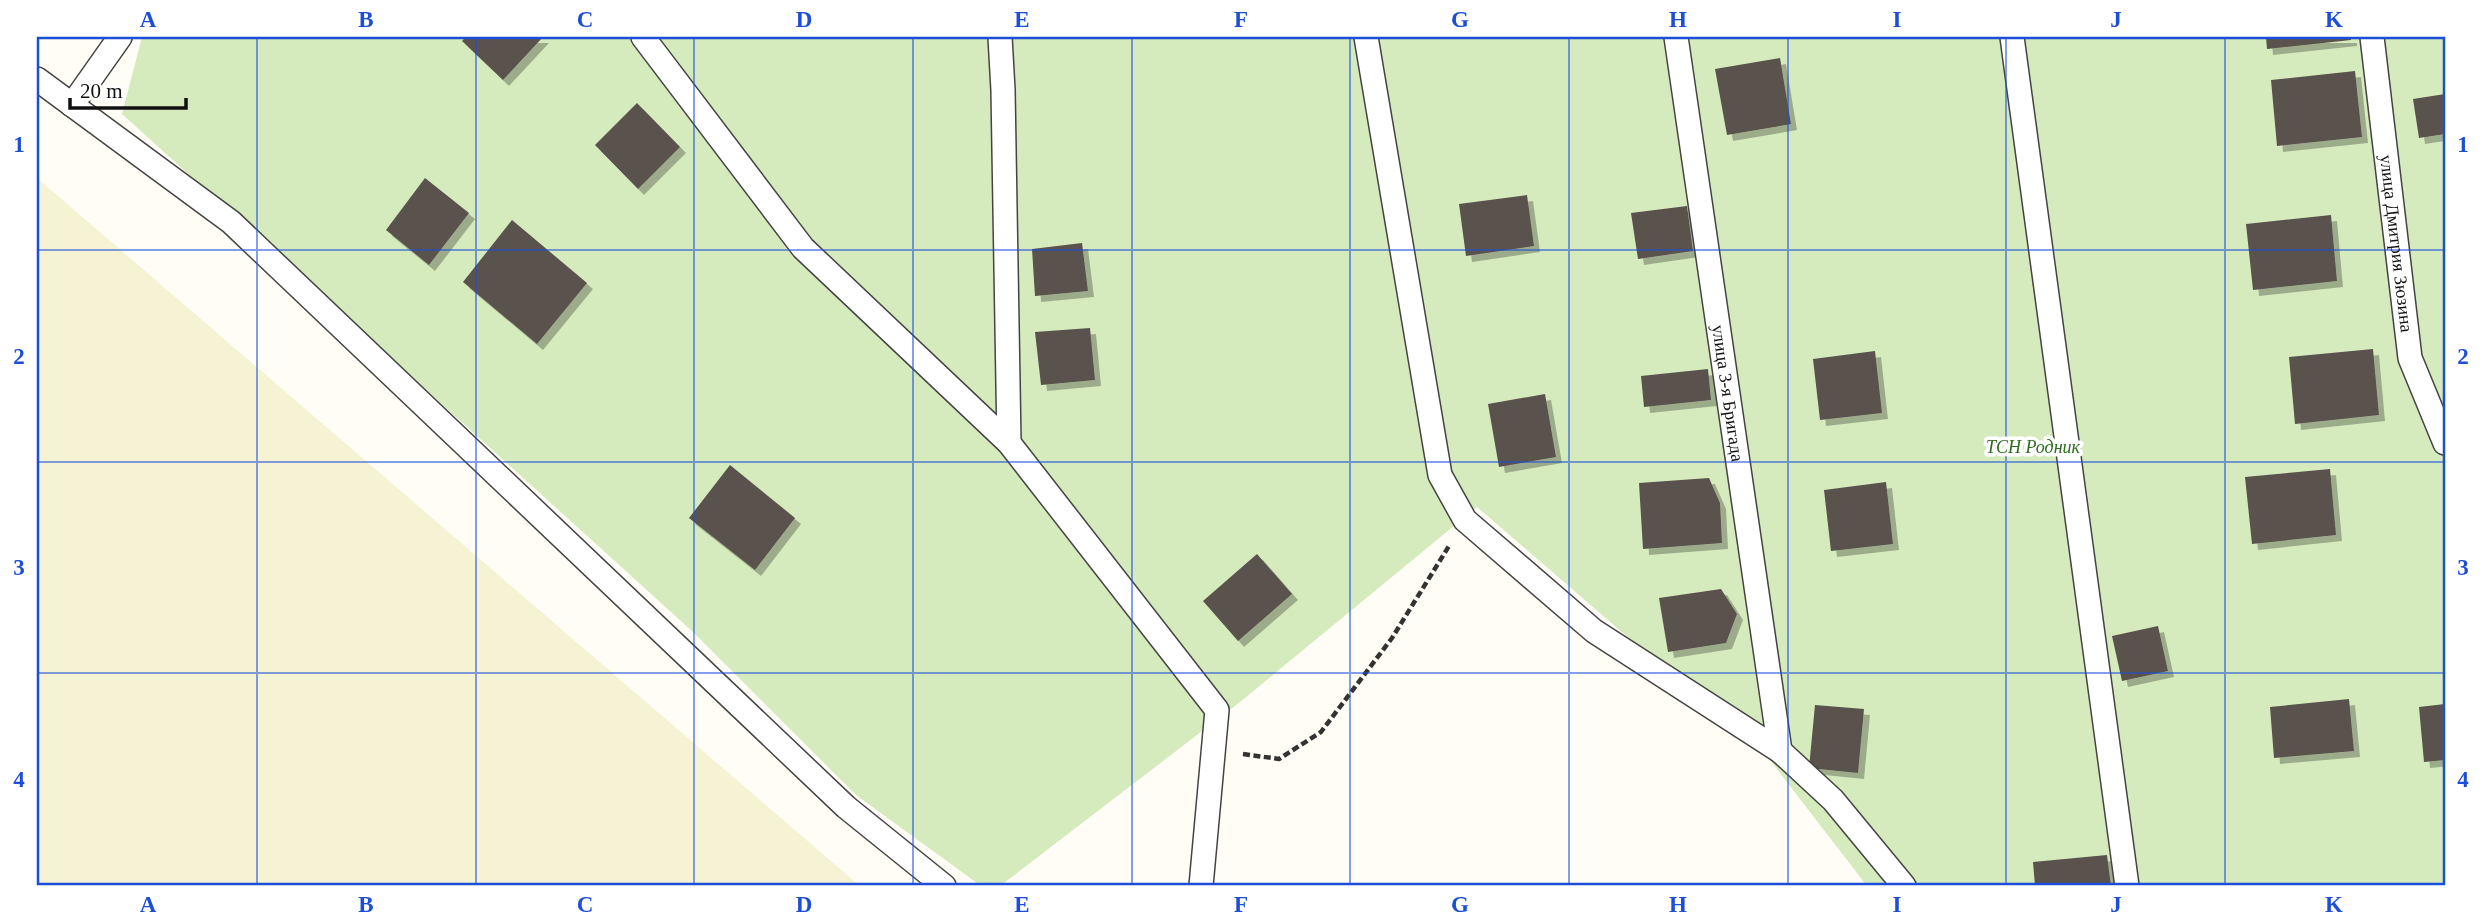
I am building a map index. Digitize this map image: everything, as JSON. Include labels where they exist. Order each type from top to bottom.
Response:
[{"type":"lane","points":[[72,105],[120,37]]},
{"type":"lane","points":[[643,37],[803,248],[1009,443],[1217,710],[1201,886]]},
{"type":"lane","points":[[1000,37],[1009,443]]},
{"type":"lane","points":[[1367,37],[1440,475],[1465,520],[1594,631],[1780,751],[1833,800],[1904,886]]},
{"type":"lane","name":"улица 3-я Бригада","points":[[1676,37],[1780,751]]},
{"type":"lane","points":[[2012,37],[2127,886]]},
{"type":"lane","name":"улица Дмитрия Зюзина","points":[[2372,37],[2410,358],[2445,443]]},
{"type":"lane","points":[[37,79],[231,222],[846,807],[944,886]]},
{"type":"path","points":[[1214,750],[1279,759],[1321,732],[1392,638],[1465,520]]},
{"type":"shaded area","points":[[37,178],[860,886],[37,886]]},
{"type":"green space","name":"ТСН Родник","points":[[142,37],[2445,37],[2445,886],[1867,886],[1770,760],[1477,507],[1240,702],[1000,886],[981,886],[856,795],[693,632],[122,114]]},
{"type":"building","points":[[466,37],[543,37],[503,80],[462,41]]},
{"type":"building","points":[[2266,37],[2351,37],[2351,40],[2267,49]]},
{"type":"building","points":[[1780,58],[1791,124],[1727,135],[1715,69]]},
{"type":"building","points":[[2355,71],[2362,137],[2277,146],[2271,80]]},
{"type":"building","points":[[2445,94],[2445,134],[2419,138],[2413,99]]},
{"type":"building","points":[[637,103],[680,147],[638,189],[595,145]]},
{"type":"building","points":[[425,178],[469,213],[429,265],[386,230]]},
{"type":"building","points":[[1527,195],[1534,246],[1466,256],[1459,204]]},
{"type":"building","points":[[1687,206],[1693,251],[1638,259],[1631,213]]},
{"type":"building","points":[[2331,215],[2337,281],[2253,290],[2246,224]]},
{"type":"building","points":[[512,220],[587,283],[537,344],[463,282]]},
{"type":"building","points":[[1082,243],[1088,291],[1035,296],[1032,249]]},
{"type":"building","points":[[1090,328],[1095,380],[1041,385],[1035,332]]},
{"type":"building","points":[[2373,349],[2379,415],[2295,424],[2289,357]]},
{"type":"building","points":[[1875,351],[1882,413],[1820,420],[1813,359]]},
{"type":"building","points":[[1708,369],[1711,400],[1644,407],[1641,376]]},
{"type":"building","points":[[1545,394],[1556,457],[1499,467],[1488,404]]},
{"type":"building","points":[[730,465],[795,518],[755,570],[689,518]]},
{"type":"building","points":[[2330,469],[2336,535],[2252,544],[2245,477]]},
{"type":"building","points":[[1709,478],[1720,503],[1722,543],[1643,549],[1639,483]]},
{"type":"building","points":[[1886,482],[1893,544],[1831,551],[1824,490]]},
{"type":"building","points":[[1257,554],[1292,594],[1238,641],[1203,601]]},
{"type":"building","points":[[1721,589],[1737,614],[1726,643],[1668,652],[1659,598]]},
{"type":"building","points":[[2158,626],[2168,671],[2122,681],[2112,636]]},
{"type":"building","points":[[2349,699],[2354,751],[2274,758],[2270,707]]},
{"type":"building","points":[[2445,704],[2445,760],[2424,762],[2419,707]]},
{"type":"building","points":[[1815,705],[1864,709],[1858,773],[1809,768]]},
{"type":"building","points":[[2107,855],[2111,886],[2035,886],[2033,862]]}]
